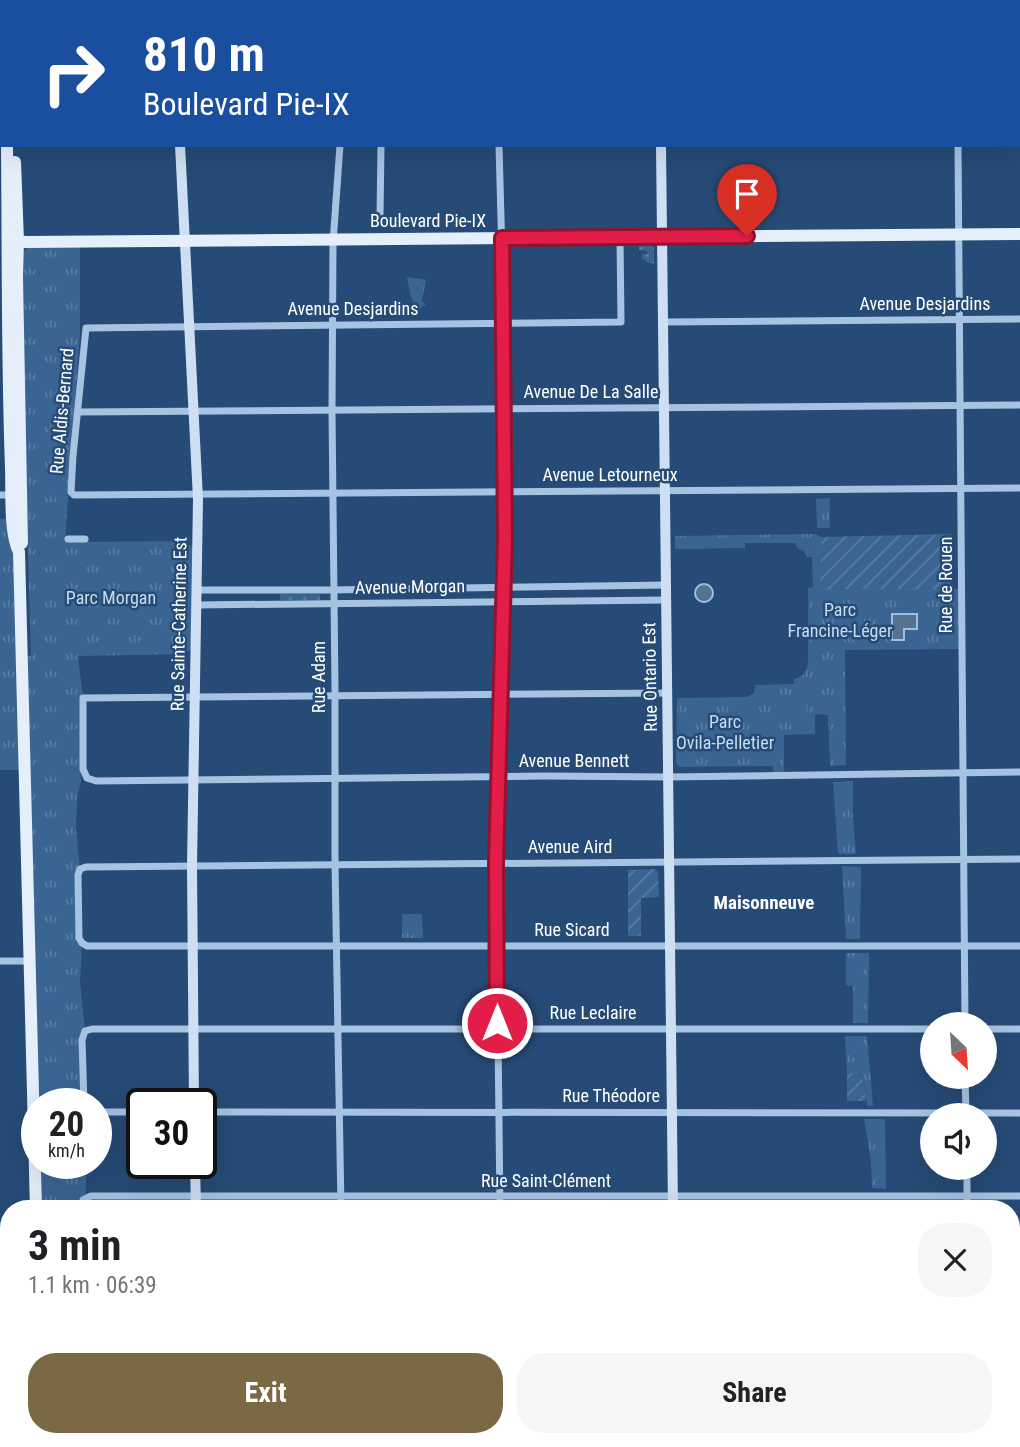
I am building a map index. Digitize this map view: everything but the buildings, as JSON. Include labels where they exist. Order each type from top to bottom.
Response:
[{"type":"main road","points":[[7,147],[11,236],[17,276],[11,495]]},
{"type":"main road","points":[[14,147],[5,416],[11,495],[22,546],[19,552],[36,1200]]},
{"type":"main road","name":"Rue Sainte-Catherine Est","points":[[180,147],[197,494],[192,866],[194,1088]]},
{"type":"main road","name":"Rue Ontario Est","points":[[661,147],[673,1197]]},
{"type":"main road","name":"Boulevard Pie-IX","points":[[11,236],[333,236],[958,231],[1020,228]]},
{"type":"main road","name":"Boulevard Pie-IX","points":[[958,231],[1020,234]]},
{"type":"main road","name":"Boulevard Pie-IX","points":[[186,237],[293,233],[333,236],[502,234],[620,237],[662,233]]},
{"type":"main road","points":[[0,250],[8,268]]},
{"type":"main road","points":[[195,1179],[196,1200]]},
{"type":"street","name":"Rue Adam","points":[[340,147],[333,236],[332,411],[335,864],[341,1197]]},
{"type":"street","points":[[380,218],[381,147]]},
{"type":"street","points":[[499,147],[505,492],[496,863],[499,1200]]},
{"type":"street","name":"Rue de Rouen","points":[[958,147],[965,1012]]},
{"type":"street","name":"Avenue Desjardins","points":[[86,328],[621,322],[620,237]]},
{"type":"street","name":"Avenue Desjardins","points":[[663,322],[1020,319]]},
{"type":"street","name":"Rue Aldis-Bernard","points":[[74,495],[71,492],[72,468],[86,328]]},
{"type":"street","name":"Avenue De La Salle","points":[[78,412],[1020,405]]},
{"type":"street","name":"Avenue Letourneux","points":[[74,495],[1020,488]]},
{"type":"street","points":[[68,539],[85,539]]},
{"type":"street","name":"Avenue Morgan","points":[[197,590],[666,585]]},
{"type":"street","name":"Avenue Morgan","points":[[197,605],[666,600]]},
{"type":"street","points":[[195,697],[667,694]]},
{"type":"street","name":"Avenue Bennett","points":[[195,697],[83,698],[83,769],[87,778],[96,781],[1020,772]]},
{"type":"street","name":"Avenue Aird","points":[[82,943],[79,938],[78,875],[80,869],[86,867],[1020,859]]},
{"type":"street","name":"Rue Sicard","points":[[82,943],[87,946],[1020,946]]},
{"type":"street","points":[[0,961],[29,961]]},
{"type":"street","name":"Rue Leclaire","points":[[84,1088],[82,1040],[85,1031],[92,1029],[920,1029]]},
{"type":"street","points":[[998,1029],[1020,1029]]},
{"type":"street","name":"Rue Théodore","points":[[217,1112],[920,1113]]},
{"type":"street","name":"Rue Théodore","points":[[997,1112],[1020,1112]]},
{"type":"street","points":[[967,1180],[967,1200]]},
{"type":"street","name":"Rue Saint-Clément","points":[[83,1200],[88,1196],[1020,1196]]},
{"type":"green space","points":[[639,242],[651,243],[651,246],[654,246],[654,264],[642,259],[642,254],[647,254],[647,251],[639,250]]},
{"type":"green space","name":"Parc Morgan","points":[[80,245],[80,332],[65,542],[186,541],[186,545],[191,545],[193,550],[191,649],[186,654],[78,656],[83,698],[81,781],[77,797],[76,828],[80,869],[80,983],[85,1031],[86,1088],[33,1088],[21,656],[31,656],[23,252],[28,247]]},
{"type":"green space","points":[[407,277],[426,280],[422,301],[426,305],[420,310],[411,305],[414,303]]},
{"type":"green space","points":[[830,498],[830,528],[817,528],[816,499]]},
{"type":"green space","points":[[17,518],[22,770],[0,770],[0,519]]},
{"type":"green space","name":"Parc Francine-Léger","points":[[816,534],[821,537],[821,589],[962,589],[962,649],[845,650],[846,765],[830,766],[828,715],[815,714],[815,734],[784,735],[784,775],[774,775],[773,766],[679,767],[676,763],[677,698],[747,697],[754,693],[755,685],[794,684],[794,679],[804,674],[808,663],[808,588],[813,587],[812,557],[807,557],[804,551],[797,548],[796,543],[745,543],[745,548],[675,549],[675,536]]},
{"type":"green space","points":[[951,534],[951,589],[820,589],[821,537]]},
{"type":"green space","points":[[280,594],[320,594],[320,600],[280,600]]},
{"type":"green space","points":[[938,607],[938,633],[922,633],[922,644],[889,644],[889,608]]},
{"type":"green space","points":[[806,696],[807,714],[778,715],[777,697]]},
{"type":"green space","points":[[853,781],[856,854],[838,854],[833,782]]},
{"type":"green space","points":[[842,866],[861,867],[860,939],[846,939]]},
{"type":"green space","points":[[655,869],[658,872],[659,897],[641,898],[641,936],[628,936],[628,870]]},
{"type":"green space","points":[[402,914],[422,914],[423,938],[402,938]]},
{"type":"green space","points":[[846,953],[869,953],[868,1023],[853,1023],[853,986],[846,985]]},
{"type":"green space","points":[[845,1036],[867,1036],[873,1106],[867,1106],[865,1084],[860,1073],[847,1073]]},
{"type":"green space","points":[[847,1073],[859,1073],[865,1084],[866,1101],[847,1101]]},
{"type":"green space","points":[[864,1119],[885,1119],[886,1189],[872,1188],[871,1160]]},
{"type":"green space","points":[[35,1179],[86,1179],[86,1200],[36,1200]]},
{"type":"shaded area","points":[[704,584],[710,587],[713,593],[710,599],[704,602],[698,599],[695,593],[698,587]]},
{"type":"shaded area","points":[[892,614],[917,614],[917,629],[904,629],[904,640],[892,640]]},
{"type":"district","name":"Maisonneuve","points":[[764,902]]},
{"type":"route","points":[[497,1023],[496,863],[505,537],[502,238],[747,236]]},
{"type":"park label","name":"Parc Ovila-Pelletier","points":[[725,732]]}]
